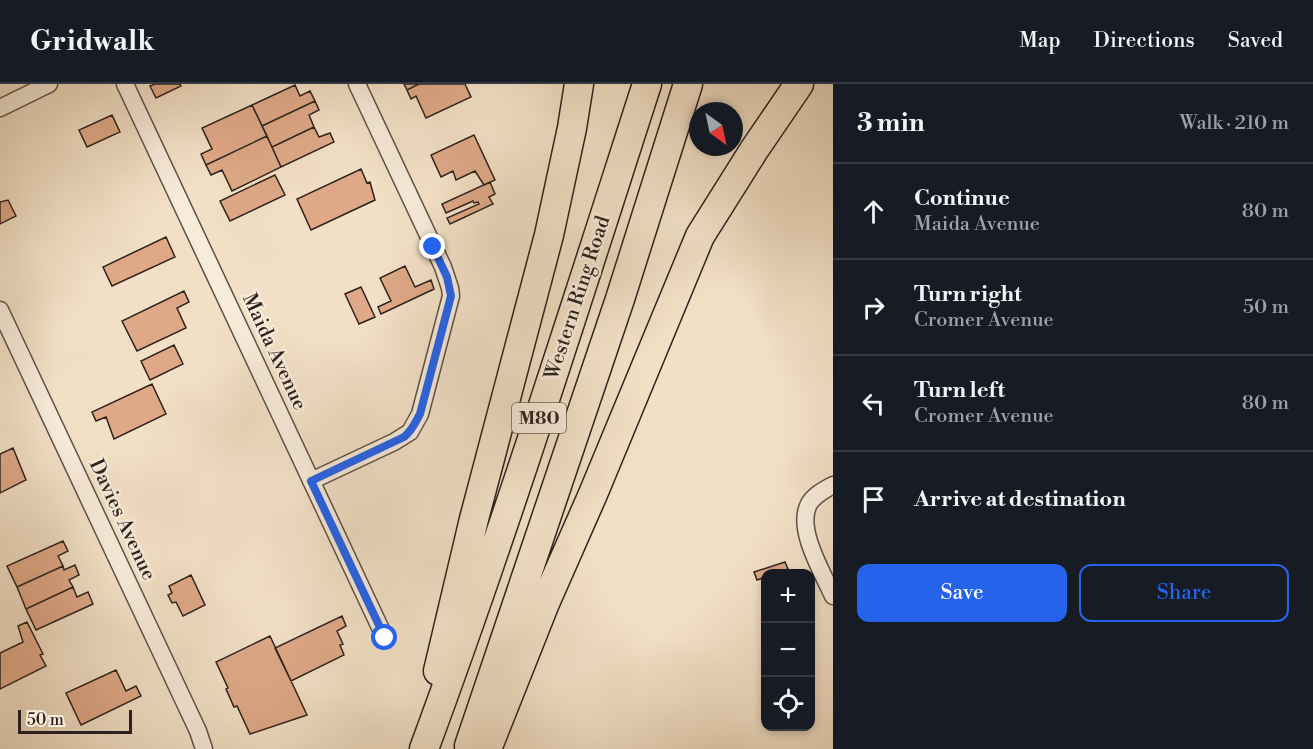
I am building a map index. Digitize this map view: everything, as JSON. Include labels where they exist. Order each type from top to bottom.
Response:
[{"type":"highway","points":[[423,749],[444,639],[549,235],[579,84]]},
{"type":"highway","name":"Western Ring Road","points":[[423,749],[472,621],[647,84]]},
{"type":"highway","name":"Western Ring Road","points":[[478,747],[688,84]]},
{"type":"highway","points":[[478,747],[593,494],[700,236],[799,84]]},
{"type":"street","points":[[0,108],[50,84]]},
{"type":"street","name":"Maida Avenue","points":[[124,84],[385,638]]},
{"type":"street","points":[[311,481],[394,442],[410,432],[420,414],[451,296],[443,267],[357,84]]},
{"type":"street","name":"Davies Avenue","points":[[0,310],[198,731],[204,749]]},
{"type":"street","points":[[833,485],[809,504],[806,517],[809,542],[833,596]]},
{"type":"building","points":[[180,84],[181,86],[156,98],[150,86]]},
{"type":"building","points":[[404,84],[419,84],[407,90]]},
{"type":"building","points":[[419,84],[465,84],[471,97],[426,118],[416,96],[411,99],[407,90]]},
{"type":"building","points":[[295,85],[300,96],[310,91],[315,101],[262,126],[252,105]]},
{"type":"building","points":[[315,101],[319,110],[309,115],[314,127],[272,147],[262,126]]},
{"type":"building","points":[[252,105],[267,136],[206,165],[201,154],[212,149],[202,128]]},
{"type":"building","points":[[112,115],[120,132],[87,147],[79,130]]},
{"type":"building","points":[[314,127],[319,137],[330,133],[334,142],[281,167],[272,147]]},
{"type":"building","points":[[474,135],[495,180],[484,185],[475,171],[456,180],[453,171],[441,177],[431,155]]},
{"type":"building","points":[[267,136],[281,167],[232,191],[222,170],[211,175],[206,165]]},
{"type":"building","points":[[361,169],[367,183],[370,182],[375,200],[311,230],[297,199]]},
{"type":"building","points":[[275,175],[285,195],[230,221],[220,201]]},
{"type":"building","points":[[490,182],[495,194],[489,197],[493,204],[450,224],[447,218],[479,204],[473,201],[446,213],[442,204]]},
{"type":"building","points":[[8,200],[16,216],[0,224],[0,202]]},
{"type":"building","points":[[166,237],[175,257],[112,286],[103,267]]},
{"type":"building","points":[[405,266],[415,287],[431,280],[434,289],[381,314],[378,307],[391,301],[380,278]]},
{"type":"building","points":[[361,287],[375,317],[359,324],[345,294]]},
{"type":"building","points":[[184,291],[189,302],[177,308],[186,328],[137,351],[122,321]]},
{"type":"building","points":[[174,345],[183,364],[150,380],[141,361]]},
{"type":"building","points":[[152,384],[166,414],[114,439],[106,417],[96,421],[92,412]]},
{"type":"building","points":[[13,448],[26,480],[0,493],[0,454]]},
{"type":"building","points":[[63,541],[68,551],[58,556],[63,566],[17,587],[7,566]]},
{"type":"building","points":[[785,562],[788,569],[763,569]]},
{"type":"building","points":[[75,565],[79,575],[69,580],[73,587],[26,609],[17,587],[63,566],[64,570]]},
{"type":"building","points":[[761,570],[761,579],[757,580],[754,572]]},
{"type":"building","points":[[191,575],[205,605],[183,616],[176,602],[172,603],[168,595],[172,593],[169,586]]},
{"type":"building","points":[[73,587],[77,597],[88,592],[93,604],[36,630],[26,609]]},
{"type":"building","points":[[342,616],[346,626],[337,631],[343,644],[340,645],[344,655],[291,681],[275,648]]},
{"type":"building","points":[[27,622],[43,654],[40,655],[46,666],[0,689],[0,653],[23,642],[18,626]]},
{"type":"building","points":[[270,636],[307,715],[250,734],[237,706],[234,707],[216,662]]},
{"type":"building","points":[[116,670],[126,691],[136,686],[141,696],[81,725],[66,693]]},
{"type":"route","points":[[385,638],[311,481],[404,437],[415,424],[420,414],[451,296],[447,277],[433,247]]}]
